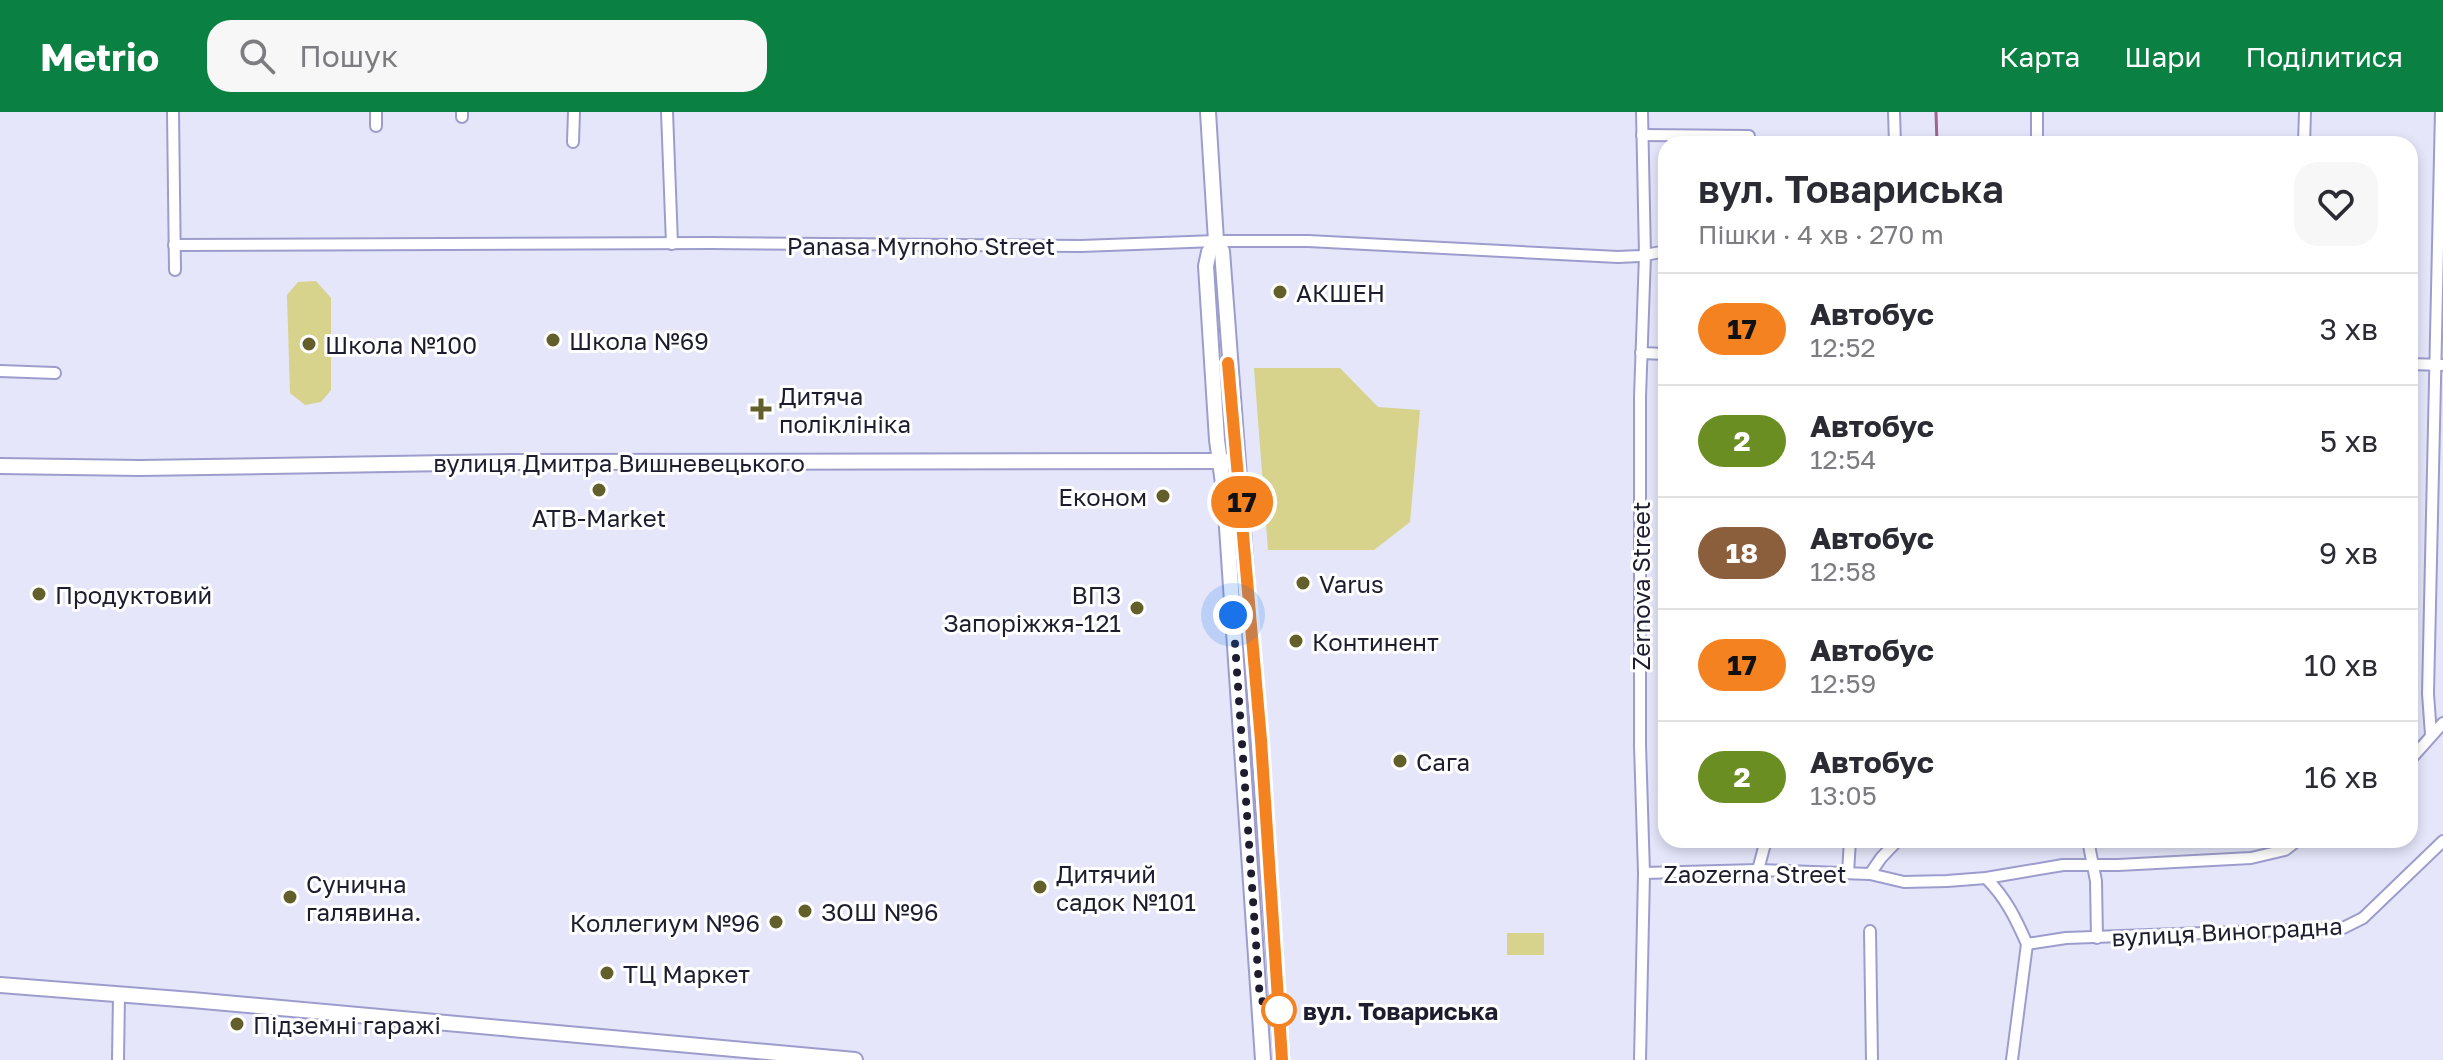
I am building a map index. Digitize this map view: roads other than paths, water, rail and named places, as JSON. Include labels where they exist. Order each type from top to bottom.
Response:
[{"type":"street","points":[[173,112],[175,270]]},
{"type":"street","points":[[376,112],[376,126]]},
{"type":"street","points":[[573,142],[574,112]]},
{"type":"street","points":[[667,112],[672,244]]},
{"type":"street","points":[[1208,112],[1216,241],[1222,251],[1228,363],[1242,499],[1282,1060]]},
{"type":"street","name":"Zernova Street","points":[[1640,1060],[1644,873],[1640,745],[1641,353],[1645,255],[1642,112]]},
{"type":"street","points":[[1894,112],[1895,136]]},
{"type":"street","points":[[2037,112],[2037,136]]},
{"type":"street","points":[[2304,136],[2305,112]]},
{"type":"street","points":[[2431,735],[2428,694],[2439,365],[2441,112]]},
{"type":"street","points":[[1642,135],[1749,136]]},
{"type":"street","points":[[1216,241],[1209,252],[1206,266],[1263,1060]]},
{"type":"street","name":"Panasa Myrnoho Street","points":[[174,245],[1081,246],[1308,241],[1618,257],[1658,253]]},
{"type":"street","points":[[1641,353],[1658,354]]},
{"type":"street","points":[[2418,364],[2439,365]]},
{"type":"street","points":[[0,371],[55,373]]},
{"type":"street","name":"вулиця Дмитра Вишневецького","points":[[0,466],[140,468],[485,462],[1237,461]]},
{"type":"street","points":[[1225,498],[1233,489],[1242,499]]},
{"type":"street","points":[[2418,750],[2443,723]]},
{"type":"street","name":"вулиця Виноградна","points":[[2027,944],[2066,938],[2343,928],[2363,918],[2443,841]]},
{"type":"street","points":[[1758,870],[1764,848]]},
{"type":"street","points":[[1848,873],[1850,848]]},
{"type":"street","name":"Zaozerna Street","points":[[1644,873],[1758,870],[1870,874],[1890,848]]},
{"type":"street","points":[[2089,848],[2096,881],[2097,938]]},
{"type":"street","points":[[1870,874],[1904,882],[1986,878],[2031,869],[2091,863],[2118,865],[2251,858],[2288,848]]},
{"type":"street","points":[[1986,878],[2001,893],[2013,912],[2027,944],[2012,1060]]},
{"type":"street","points":[[1870,931],[1872,1060]]},
{"type":"street","points":[[0,985],[855,1060]]},
{"type":"street","points":[[118,1060],[119,995]]},
{"type":"waterway","points":[[1936,112],[1937,136]]},
{"type":"place","name":"АКШЕН","points":[[1280,292]]},
{"type":"place","name":"Школа №69","points":[[553,340]]},
{"type":"place","name":"Школа №100","points":[[309,344]]},
{"type":"place","name":"Дитяча поліклініка","points":[[761,409]]},
{"type":"place","name":"ATB-Market","points":[[599,490]]},
{"type":"place","name":"Економ","points":[[1163,496]]},
{"type":"place","name":"Varus","points":[[1303,583]]},
{"type":"place","name":"Продуктовий","points":[[39,594]]},
{"type":"place","name":"ВПЗ Запоріжжя-121","points":[[1137,608]]},
{"type":"place","name":"Континент","points":[[1296,641]]},
{"type":"place","name":"Сага","points":[[1400,761]]},
{"type":"place","name":"Дитячий садок №101","points":[[1040,887]]},
{"type":"place","name":"Сунична галявина.","points":[[290,897]]},
{"type":"place","name":"ЗОШ №96","points":[[805,911]]},
{"type":"place","name":"Коллегиум №96","points":[[776,922]]},
{"type":"place","name":"ТЦ Маркет","points":[[607,973]]},
{"type":"place","name":"вул. Товариська","points":[[1279,1010]]},
{"type":"place","name":"Підземні гаражі","points":[[237,1024]]}]
